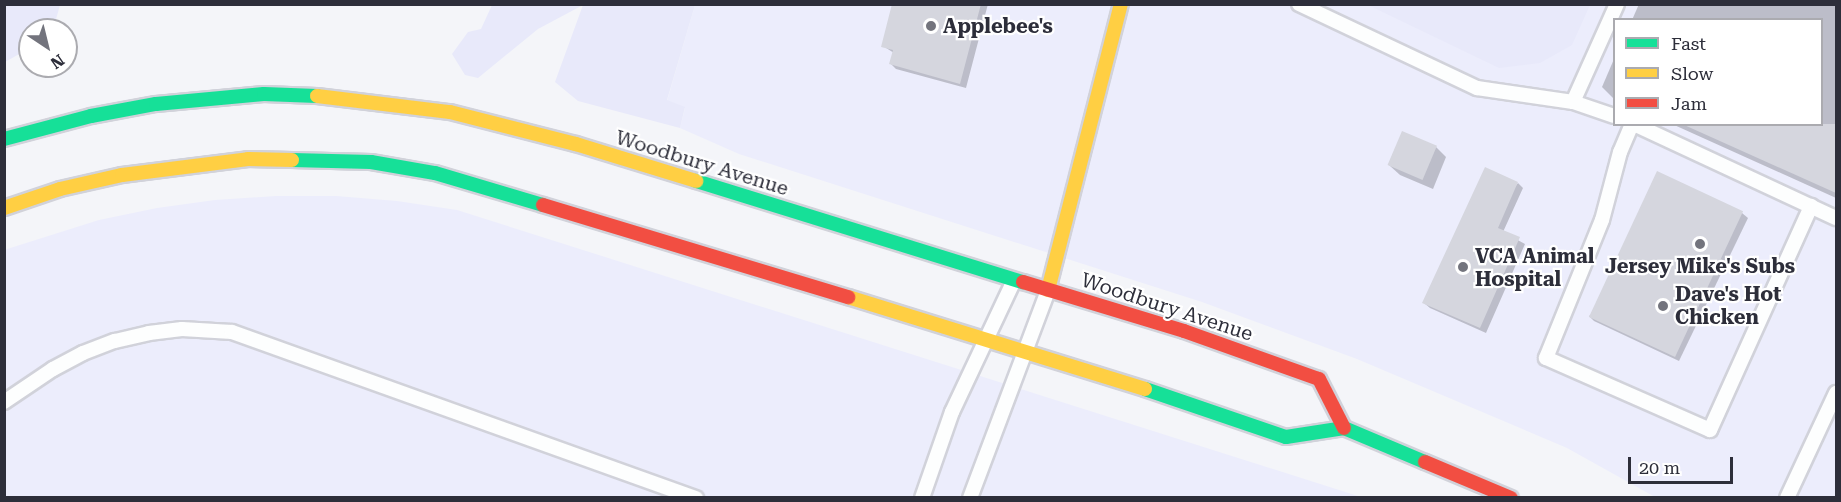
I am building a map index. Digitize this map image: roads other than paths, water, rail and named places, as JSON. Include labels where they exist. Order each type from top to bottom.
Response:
[{"type":"main road","points":[[1048,290],[1121,4]]},
{"type":"main road","name":"Woodbury Avenue","points":[[4,139],[91,116],[156,104],[222,96],[264,94],[328,96],[450,112],[576,144],[1018,276],[1048,290],[1184,331],[1319,379],[1344,428]]},
{"type":"main road","points":[[4,208],[91,182],[185,165],[248,159],[371,162],[435,173],[1025,351],[1286,437],[1344,428],[1511,498]]},
{"type":"main road","points":[[1046,248],[1062,232]]},
{"type":"lane","points":[[1299,4],[1477,88],[1573,102],[1613,116]]},
{"type":"lane","points":[[1573,102],[1617,4]]},
{"type":"lane","points":[[1632,126],[1620,152],[1602,220],[1546,358],[1710,430],[1811,206]]},
{"type":"lane","points":[[1637,126],[1836,218]]},
{"type":"lane","points":[[922,498],[951,412],[1018,276]]},
{"type":"lane","points":[[970,498],[1048,290]]},
{"type":"lane","points":[[4,402],[53,369],[83,353],[115,341],[149,333],[182,329],[232,332],[696,498]]},
{"type":"lane","points":[[1787,498],[1836,393]]},
{"type":"place","name":"Applebee's","points":[[931,26]]},
{"type":"place","name":"Jersey Mike's Subs","points":[[1700,244]]},
{"type":"place","name":"VCA Animal Hospital","points":[[1463,267]]},
{"type":"place","name":"Dave's Hot Chicken","points":[[1663,306]]}]
